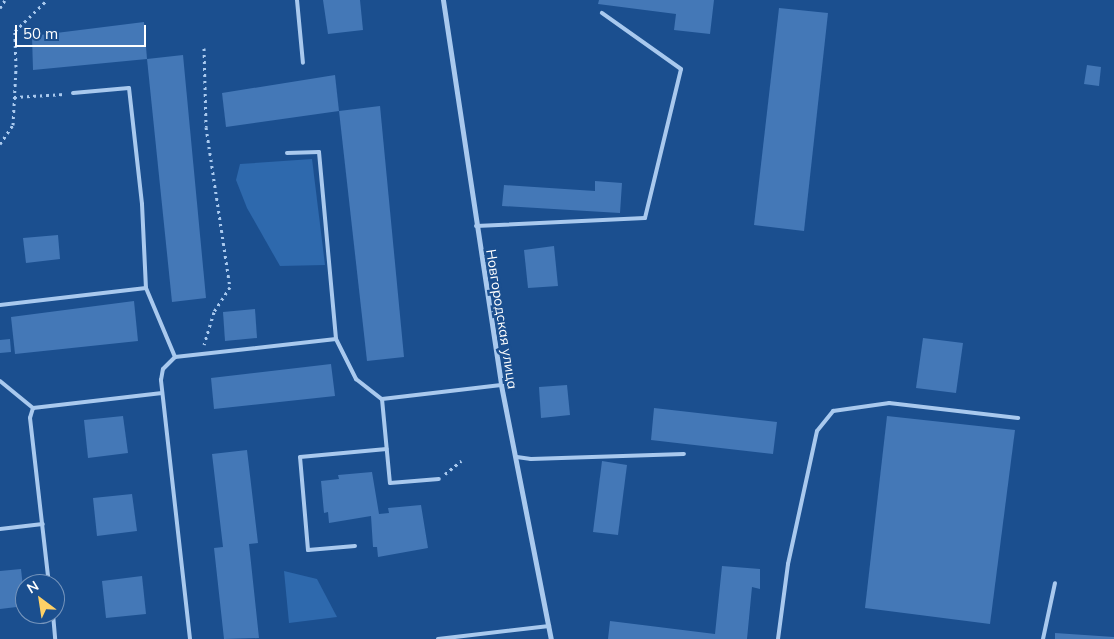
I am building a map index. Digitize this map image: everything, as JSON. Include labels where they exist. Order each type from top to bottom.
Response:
[{"type":"street","name":"Новгородская улица","points":[[443,0],[501,385],[517,457],[551,639]]},
{"type":"lane","points":[[297,0],[303,63]]},
{"type":"lane","points":[[476,226],[645,218],[681,70],[602,13]]},
{"type":"lane","points":[[73,93],[129,88],[142,204],[146,288],[175,358]]},
{"type":"lane","points":[[287,153],[319,152],[336,339],[356,379],[382,399],[501,385]]},
{"type":"lane","points":[[0,305],[146,288]]},
{"type":"lane","points":[[190,639],[162,393],[164,369],[175,358],[336,339]]},
{"type":"lane","points":[[0,381],[33,408],[162,393]]},
{"type":"lane","points":[[382,399],[390,484],[439,479]]},
{"type":"lane","points":[[778,639],[788,564],[817,431],[832,411],[889,403],[1018,418]]},
{"type":"lane","points":[[33,408],[30,418],[48,574]]},
{"type":"lane","points":[[355,546],[308,550],[300,458],[387,449]]},
{"type":"lane","points":[[517,457],[531,459],[684,454]]},
{"type":"lane","points":[[0,529],[42,524]]},
{"type":"lane","points":[[1043,639],[1055,583]]},
{"type":"lane","points":[[54,624],[56,639]]},
{"type":"lane","points":[[438,639],[549,626]]},
{"type":"path","points":[[0,8],[5,0]]},
{"type":"path","points":[[0,144],[13,125],[15,31],[47,0]]},
{"type":"path","points":[[200,354],[214,312],[230,286],[206,127],[204,48]]},
{"type":"path","points":[[14,97],[73,93]]},
{"type":"path","points":[[439,479],[461,461]]},
{"type":"shaded area","points":[[312,159],[325,265],[280,266],[247,208],[236,180],[240,164]]},
{"type":"shaded area","points":[[284,571],[317,579],[337,617],[289,623]]},
{"type":"building","points":[[323,0],[360,0],[363,30],[328,34]]},
{"type":"building","points":[[599,0],[714,0],[710,34],[674,30],[676,14],[598,4]]},
{"type":"building","points":[[779,8],[828,13],[804,231],[754,225]]},
{"type":"building","points":[[144,22],[147,59],[33,70],[32,36]]},
{"type":"building","points":[[183,55],[206,298],[172,302],[147,59]]},
{"type":"building","points":[[1087,65],[1101,67],[1099,86],[1084,84]]},
{"type":"building","points":[[335,75],[339,111],[226,127],[222,93]]},
{"type":"building","points":[[380,106],[404,357],[367,361],[339,111]]},
{"type":"building","points":[[595,181],[622,183],[620,213],[502,206],[504,185],[595,191]]},
{"type":"building","points":[[58,235],[60,259],[26,263],[23,238]]},
{"type":"building","points":[[554,246],[558,286],[528,288],[524,250]]},
{"type":"building","points":[[134,301],[138,341],[15,354],[11,317]]},
{"type":"building","points":[[255,309],[257,338],[225,341],[223,312]]},
{"type":"building","points":[[923,338],[963,343],[956,393],[916,388]]},
{"type":"building","points":[[10,339],[11,352],[0,353],[0,340]]},
{"type":"building","points":[[331,364],[335,396],[214,409],[211,378]]},
{"type":"building","points":[[567,385],[570,415],[541,418],[539,387]]},
{"type":"building","points":[[654,408],[777,422],[773,454],[651,440]]},
{"type":"building","points":[[123,416],[128,453],[88,458],[84,420]]},
{"type":"building","points":[[887,416],[1015,430],[990,624],[865,608]]},
{"type":"building","points":[[247,450],[258,543],[249,544],[259,638],[224,639],[214,548],[223,547],[212,454]]},
{"type":"building","points":[[602,461],[627,465],[618,535],[593,532]]},
{"type":"building","points":[[372,472],[379,514],[389,513],[388,508],[421,505],[428,548],[378,557],[377,547],[373,547],[371,516],[329,523],[328,512],[324,513],[321,481],[339,479],[338,475]]},
{"type":"building","points":[[132,494],[137,531],[97,536],[93,498]]},
{"type":"building","points":[[722,566],[760,569],[760,589],[752,587],[747,639],[608,639],[610,621],[715,634]]},
{"type":"building","points":[[21,569],[22,574],[15,574],[15,607],[0,609],[0,571]]},
{"type":"building","points":[[142,576],[146,614],[106,618],[102,581]]},
{"type":"building","points":[[1055,633],[1114,637],[1114,639],[1055,639]]}]
